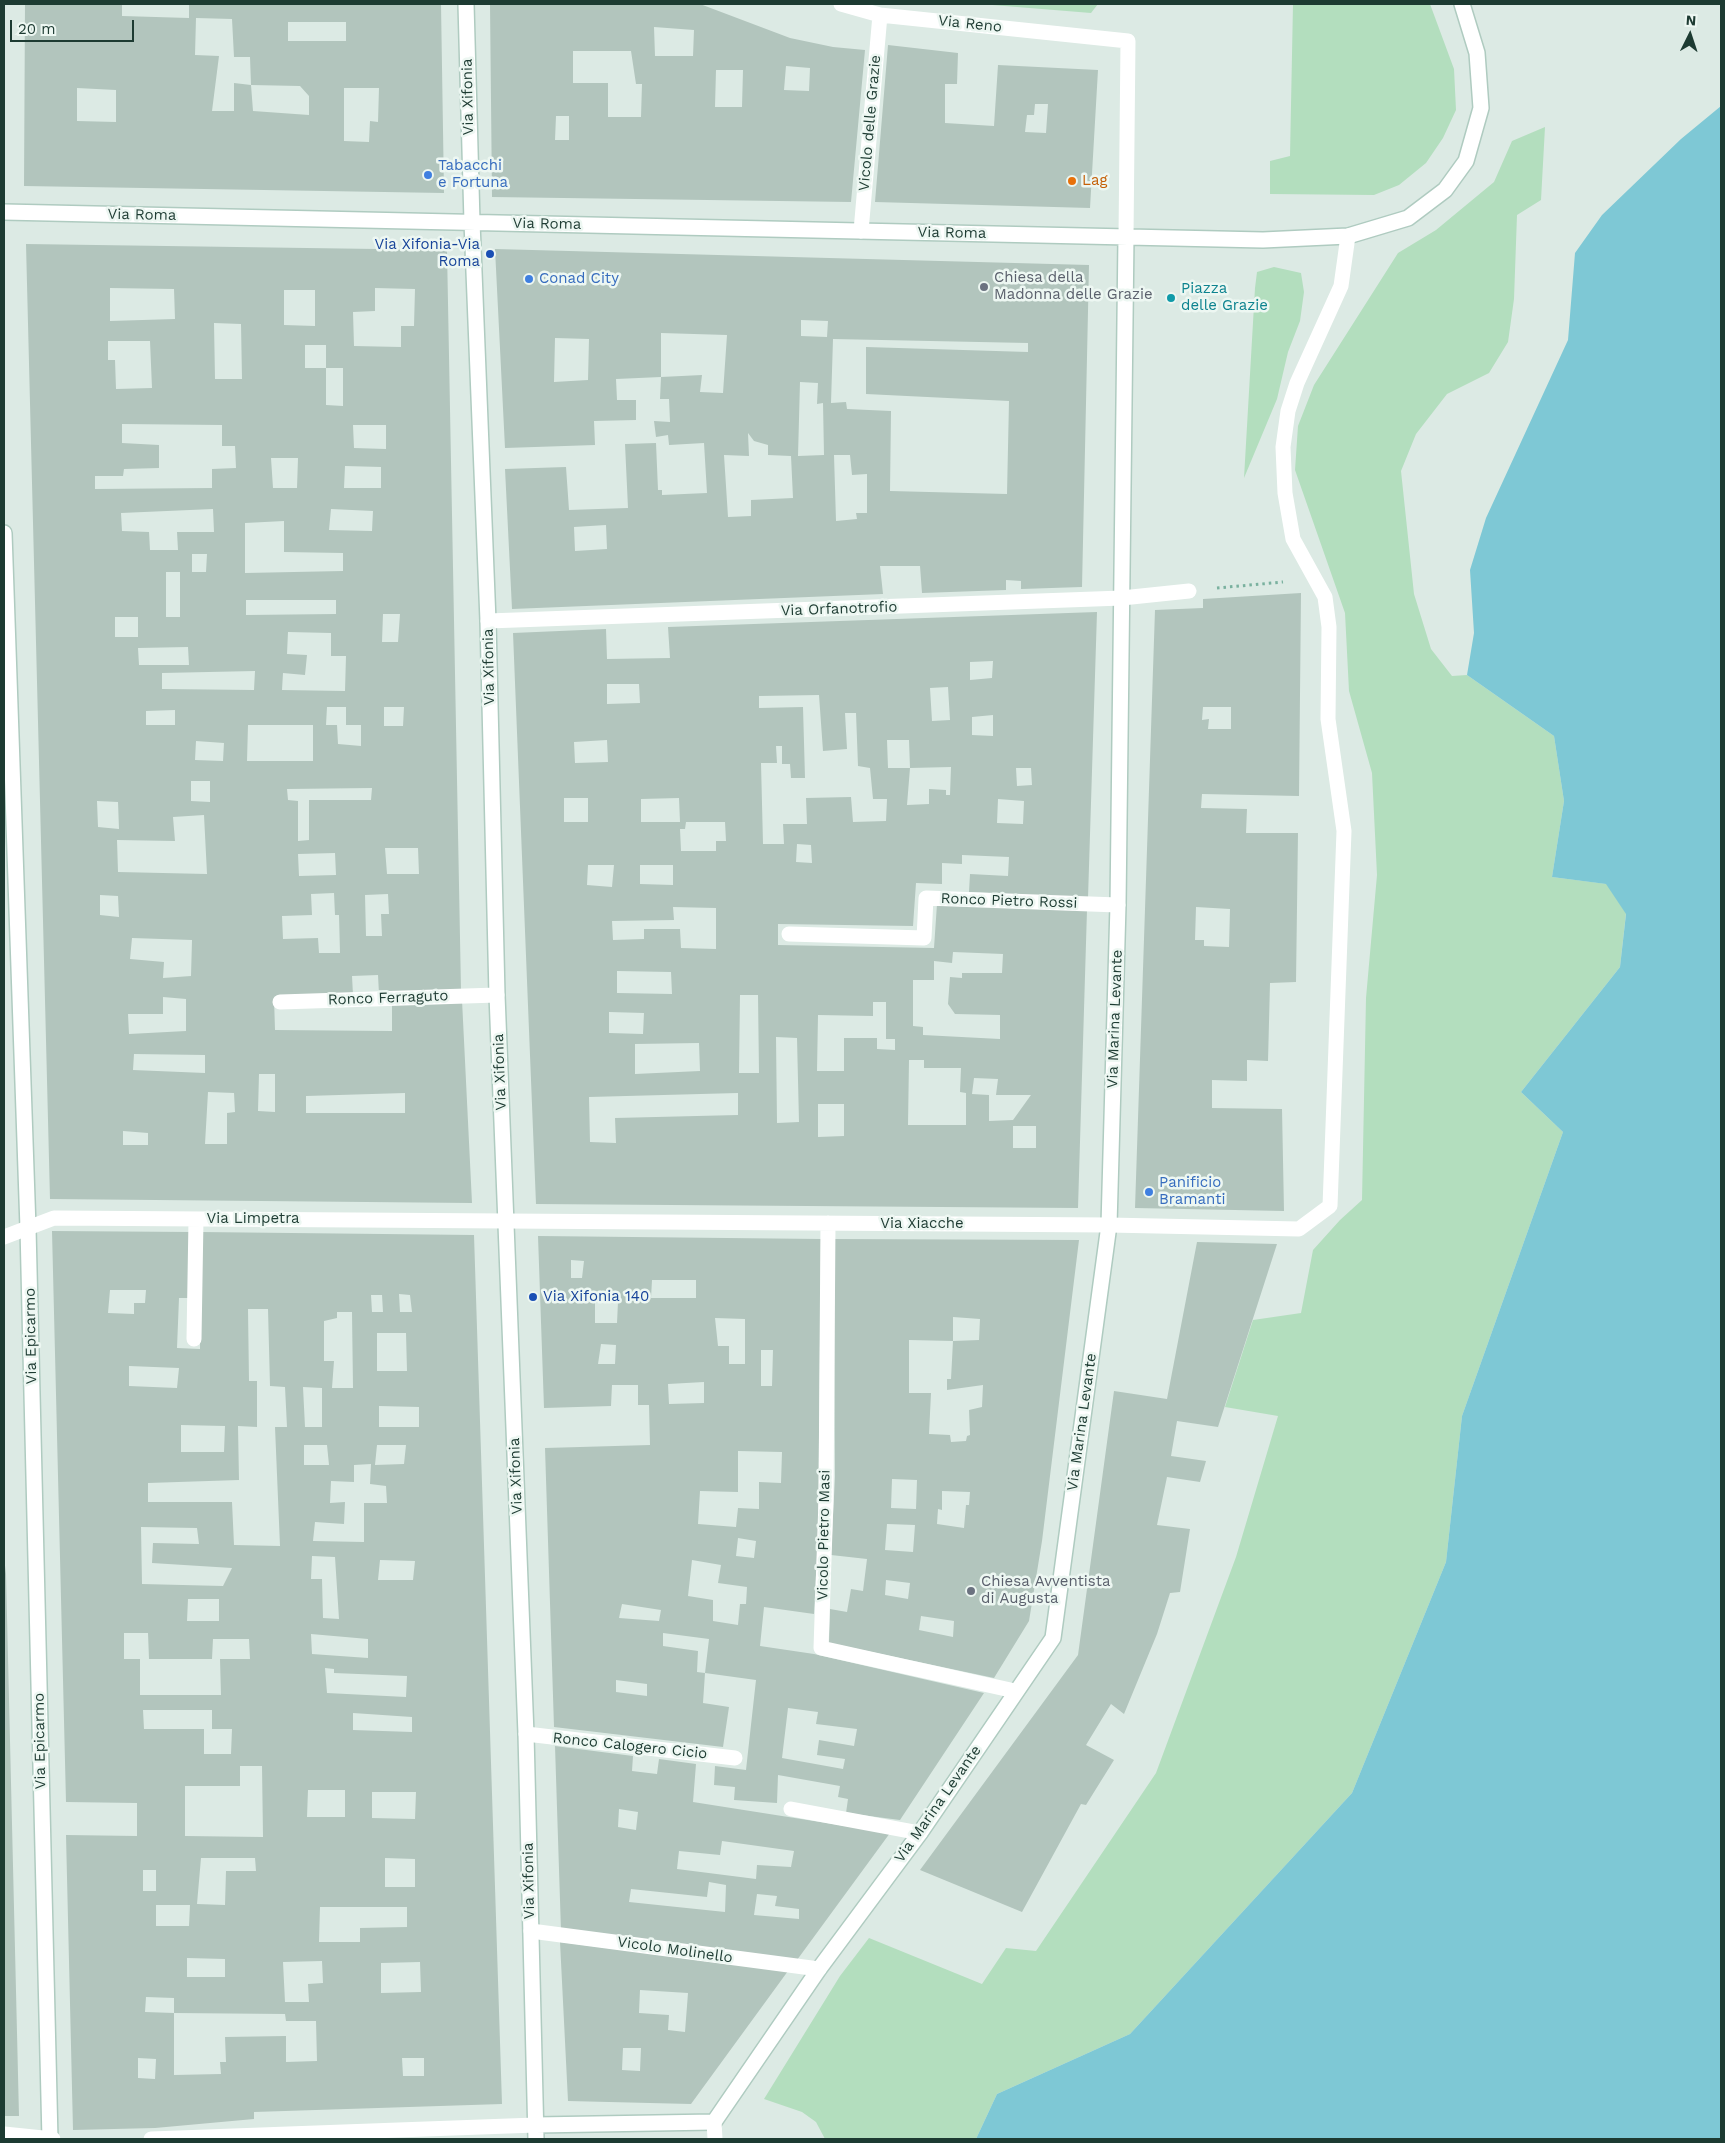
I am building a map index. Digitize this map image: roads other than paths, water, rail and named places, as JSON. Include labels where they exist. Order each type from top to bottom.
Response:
[{"type":"street","name":"Via Xifonia","points":[[466,4],[472,222],[488,622],[497,995],[526,1734],[536,2132]]},
{"type":"street","name":"Via Reno","points":[[841,4],[880,15],[1128,41],[1126,236]]},
{"type":"street","name":"Via Roma","points":[[4,212],[1090,237],[1126,236],[1263,240],[1348,236],[1408,218],[1444,190],[1466,161],[1481,108],[1477,53],[1462,4]]},
{"type":"street","name":"Vicolo delle Grazie","points":[[861,231],[880,15]]},
{"type":"street","name":"Via Marina Levante","points":[[714,2122],[819,1968],[920,1833],[1053,1638],[1109,1225],[1118,905],[1126,236]]},
{"type":"street","name":"Via Xiacche","points":[[507,1222],[1109,1225],[1299,1229],[1330,1206],[1344,830],[1328,719],[1329,627],[1325,598],[1293,539],[1285,493],[1283,448],[1288,411],[1298,383],[1341,286],[1348,236]]},
{"type":"street","name":"Via Epicarmo","points":[[4,533],[7,724],[28,1228],[51,2139]]},
{"type":"street","name":"Via Orfanotrofio","points":[[488,622],[1122,598],[1190,591]]},
{"type":"street","name":"Ronco Pietro Rossi","points":[[789,934],[924,938],[926,898],[1118,905]]},
{"type":"street","name":"Ronco Ferraguto","points":[[280,1002],[497,995]]},
{"type":"street","name":"Via Limpetra","points":[[4,1237],[54,1218],[507,1222]]},
{"type":"street","points":[[194,1339],[196,1219]]},
{"type":"street","name":"Vicolo Pietro Masi","points":[[828,1223],[826,1500],[821,1648],[1015,1692]]},
{"type":"street","name":"Ronco Calogero Cicio","points":[[526,1734],[735,1758]]},
{"type":"street","points":[[791,1809],[920,1833]]},
{"type":"street","name":"Vicolo Molinello","points":[[531,1930],[819,1968]]},
{"type":"street","points":[[151,2139],[536,2132],[714,2122],[715,2139]]},
{"type":"street","points":[[4,2134],[51,2139]]},
{"type":"water","points":[[1721,106],[1721,2139],[976,2139],[997,2094],[1130,2034],[1352,1793],[1446,1562],[1462,1416],[1563,1132],[1521,1092],[1620,967],[1626,914],[1606,884],[1552,877],[1564,801],[1554,736],[1467,675],[1474,633],[1470,570],[1486,518],[1568,340],[1575,253],[1602,215],[1681,139]]},
{"type":"place","name":"Tabacchi e Fortuna","points":[[428,175]]},
{"type":"place","name":"Lag","points":[[1072,181]]},
{"type":"place","name":"Via Xifonia-Via Roma","points":[[490,254]]},
{"type":"place","name":"Conad City","points":[[529,279]]},
{"type":"place","name":"Chiesa della Madonna delle Grazie","points":[[984,287]]},
{"type":"place","name":"Piazza delle Grazie","points":[[1171,298]]},
{"type":"place","name":"Panificio Bramanti","points":[[1149,1192]]},
{"type":"place","name":"Via Xifonia 140","points":[[533,1297]]},
{"type":"place","name":"Chiesa Avventista di Augusta","points":[[971,1591]]}]
